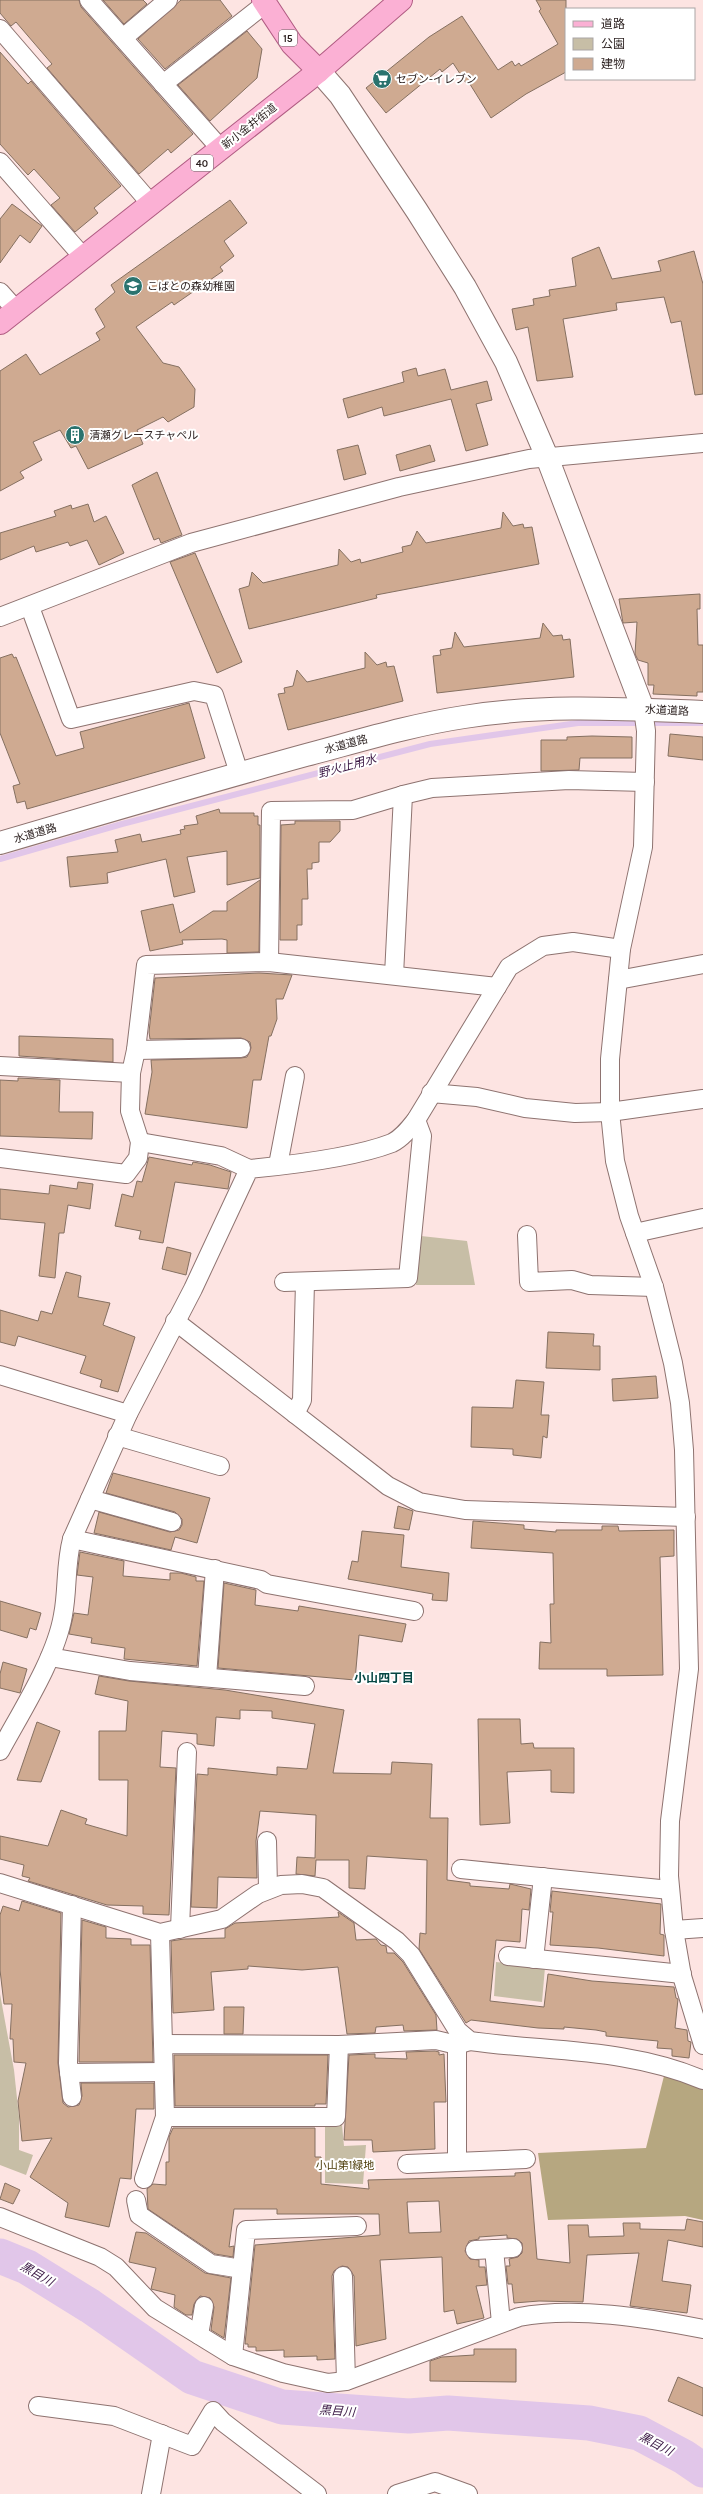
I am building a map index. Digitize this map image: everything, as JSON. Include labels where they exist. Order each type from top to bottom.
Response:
[{"type":"main road","name":"新小金井街道","points":[[8,317],[152,205],[220,148],[318,71],[402,0]]},
{"type":"main road","name":"15","points":[[264,2],[292,44],[318,71]]},
{"type":"street","points":[[90,0],[220,148]]},
{"type":"street","points":[[124,38],[168,0]]},
{"type":"street","points":[[163,84],[264,2]]},
{"type":"street","points":[[0,29],[152,205]]},
{"type":"street","points":[[318,71],[340,95],[465,287],[518,386],[547,457],[643,709],[646,731],[642,847],[622,949],[618,980],[610,1059],[610,1112],[615,1161],[635,1233],[654,1287],[673,1363],[680,1403],[686,1516],[695,1599],[689,1669],[670,1821],[670,1890],[674,1930],[682,1974],[703,2045]]},
{"type":"street","points":[[0,162],[84,258]]},
{"type":"street","points":[[0,292],[8,317]]},
{"type":"street","points":[[0,617],[30,607],[191,543],[398,487],[547,457],[703,443]]},
{"type":"street","points":[[30,607],[71,719],[194,690],[214,695],[239,773]]},
{"type":"street","name":"水道道路","points":[[0,843],[239,773],[413,726],[465,717],[518,711],[643,709],[703,712]]},
{"type":"street","points":[[269,962],[271,811],[353,810],[432,788],[569,780],[645,782]]},
{"type":"street","points":[[394,975],[403,795]]},
{"type":"street","points":[[140,1142],[221,1156],[249,1168],[348,1154],[392,1142],[404,1134],[416,1120],[431,1093],[509,967],[543,946],[573,942],[622,949]]},
{"type":"street","points":[[0,1158],[126,1174],[138,1158],[140,1142],[130,1111],[132,1073],[146,965],[269,962],[497,987]]},
{"type":"street","points":[[618,980],[703,964]]},
{"type":"street","points":[[136,1050],[240,1048]]},
{"type":"street","points":[[0,1066],[132,1073]]},
{"type":"street","points":[[278,1165],[296,1076]]},
{"type":"street","points":[[431,1093],[476,1097],[524,1108],[575,1113],[610,1112],[703,1099]]},
{"type":"street","points":[[284,1282],[408,1278],[422,1136],[416,1120]]},
{"type":"street","points":[[0,1751],[50,1657],[63,1616],[67,1559],[72,1539],[117,1436],[175,1322],[249,1168]]},
{"type":"street","points":[[635,1233],[703,1218]]},
{"type":"street","points":[[527,1236],[529,1282],[572,1280],[590,1285],[654,1287]]},
{"type":"street","points":[[295,1414],[302,1400],[305,1282]]},
{"type":"street","points":[[175,1322],[388,1486],[419,1502],[465,1510],[686,1516]]},
{"type":"street","points":[[0,1375],[128,1414]]},
{"type":"street","points":[[117,1436],[220,1466]]},
{"type":"street","points":[[90,1499],[172,1522]]},
{"type":"street","points":[[72,1539],[215,1569],[261,1580],[267,1584],[414,1611]]},
{"type":"street","points":[[208,1677],[215,1569]]},
{"type":"street","points":[[50,1657],[130,1671],[305,1686]]},
{"type":"street","points":[[180,1929],[187,1752]]},
{"type":"street","points":[[267,1840],[268,1888]]},
{"type":"street","points":[[461,1869],[670,1890]]},
{"type":"street","points":[[534,1959],[543,1877]]},
{"type":"street","points":[[0,1883],[72,1905],[117,1922],[160,1933],[222,1919],[268,1888],[281,1884],[302,1884],[323,1888],[397,1941],[410,1955],[464,2043],[458,2161]]},
{"type":"street","points":[[72,1905],[68,2073],[72,2097]]},
{"type":"street","points":[[674,1930],[703,1928]]},
{"type":"street","points":[[144,2179],[165,2117],[162,2072],[163,2044],[160,1933]]},
{"type":"street","points":[[508,1956],[682,1974]]},
{"type":"street","points":[[163,2044],[339,2045],[436,2040],[622,2056],[662,2065],[703,2080]]},
{"type":"street","points":[[165,2117],[336,2117],[339,2045]]},
{"type":"street","points":[[68,2073],[162,2072]]},
{"type":"street","points":[[407,2164],[526,2159]]},
{"type":"street","points":[[136,2200],[139,2215],[211,2264],[242,2269]]},
{"type":"street","points":[[0,2217],[100,2257],[116,2267],[155,2308],[233,2356],[283,2373],[328,2382],[346,2381],[501,2324],[536,2313],[618,2316],[703,2329]]},
{"type":"street","points":[[233,2356],[246,2230],[357,2226]]},
{"type":"street","points":[[475,2250],[513,2248]]},
{"type":"street","points":[[494,2249],[501,2324]]},
{"type":"street","points":[[343,2276],[346,2381]]},
{"type":"street","points":[[199,2335],[204,2306]]},
{"type":"street","points":[[38,2406],[114,2416],[192,2446],[213,2411],[223,2422],[317,2494]]},
{"type":"street","points":[[151,2494],[162,2434]]},
{"type":"street","points":[[397,2494],[435,2482],[468,2494]]},
{"type":"green space","points":[[421,1236],[467,1241],[475,1285],[416,1285]]},
{"type":"green space","points":[[496,1962],[545,1967],[542,2002],[494,1996]]},
{"type":"green space","points":[[0,1994],[14,2070],[19,2117],[19,2150],[33,2155],[26,2175],[0,2165]]},
{"type":"green space","name":"小山第1緑地","points":[[325,2124],[342,2125],[344,2146],[366,2145],[363,2184],[325,2183]]},
{"type":"shaded area","points":[[664,2076],[703,2088],[703,2220],[685,2216],[548,2220],[538,2153],[646,2148]]},
{"type":"building","points":[[0,0],[79,0],[81,7],[193,134],[171,153],[168,149],[139,174],[47,68],[52,64],[16,22],[11,26],[0,13]]},
{"type":"building","points":[[103,0],[143,0],[147,4],[124,24]]},
{"type":"building","points":[[181,0],[220,0],[232,16],[165,69],[138,39]]},
{"type":"building","points":[[536,0],[566,0],[565,73],[526,94],[491,118],[468,81],[466,83],[453,63],[442,72],[440,69],[386,113],[366,88],[429,37],[462,16],[498,70],[512,61],[515,66],[519,63],[521,66],[558,44],[539,11],[541,9]]},
{"type":"building","points":[[247,31],[262,49],[257,78],[210,121],[178,85]]},
{"type":"building","points":[[0,52],[28,84],[31,81],[121,186],[94,208],[98,213],[75,232],[51,205],[60,198],[34,169],[28,175],[0,144]]},
{"type":"building","points":[[230,200],[247,223],[224,241],[234,256],[220,267],[223,271],[174,305],[172,302],[136,327],[163,363],[179,367],[195,389],[194,407],[168,422],[163,417],[137,430],[143,444],[88,469],[76,446],[71,448],[60,430],[33,442],[42,460],[20,472],[24,478],[0,491],[0,371],[26,354],[40,375],[100,340],[96,333],[105,327],[95,309],[115,292],[111,285]]},
{"type":"building","points":[[12,204],[42,226],[30,243],[20,235],[0,263],[0,219]]},
{"type":"building","points":[[599,247],[612,279],[661,271],[658,261],[694,251],[703,284],[703,394],[695,395],[681,321],[671,323],[664,297],[616,303],[617,310],[563,319],[573,377],[537,381],[528,327],[516,330],[512,309],[534,305],[533,299],[550,296],[549,290],[576,286],[572,258]]},
{"type":"building","points":[[416,368],[418,376],[445,369],[451,390],[487,381],[492,400],[476,404],[488,445],[466,451],[451,399],[384,416],[382,407],[348,418],[343,399],[404,382],[402,372]]},
{"type":"building","points":[[358,445],[366,474],[344,480],[337,450]]},
{"type":"building","points":[[430,445],[435,461],[400,471],[396,455]]},
{"type":"building","points":[[157,472],[182,535],[161,543],[159,538],[154,540],[132,485]]},
{"type":"building","points":[[88,504],[94,522],[106,516],[124,553],[99,565],[87,540],[70,546],[68,542],[36,552],[34,546],[0,560],[0,533],[56,516],[54,511],[71,505],[72,509]]},
{"type":"building","points":[[503,512],[513,526],[523,524],[524,528],[532,527],[539,564],[376,595],[377,598],[249,629],[239,589],[249,586],[252,572],[263,583],[338,565],[339,549],[351,562],[360,559],[361,563],[403,552],[402,547],[411,545],[417,531],[426,543],[501,528]]},
{"type":"building","points":[[195,553],[242,662],[217,673],[170,562]]},
{"type":"building","points":[[700,594],[700,609],[697,609],[698,645],[703,645],[703,692],[697,692],[697,696],[653,694],[654,685],[648,685],[648,663],[638,660],[635,654],[637,622],[623,623],[619,599]]},
{"type":"building","points":[[543,623],[553,636],[562,635],[563,640],[570,639],[574,677],[437,693],[433,656],[441,655],[440,650],[452,648],[455,632],[464,647],[540,638]]},
{"type":"building","points":[[365,652],[377,665],[386,662],[387,667],[394,666],[403,701],[288,730],[278,694],[285,693],[284,688],[293,686],[297,670],[307,682],[365,668]]},
{"type":"building","points":[[12,654],[14,658],[16,657],[56,756],[84,748],[80,732],[189,703],[205,758],[27,809],[25,801],[17,803],[13,786],[20,784],[0,733],[0,658]]},
{"type":"building","points":[[670,734],[703,737],[703,760],[668,756]]},
{"type":"building","points":[[567,737],[632,737],[632,758],[580,758],[579,770],[541,771],[541,740],[567,740]]},
{"type":"building","points":[[219,809],[220,813],[254,813],[254,816],[258,816],[258,825],[260,825],[260,878],[227,885],[227,851],[187,857],[195,892],[174,897],[166,859],[107,873],[108,883],[70,887],[67,857],[118,852],[115,840],[140,834],[142,842],[181,834],[180,830],[185,829],[184,826],[198,824],[196,816]]},
{"type":"building","points":[[295,821],[340,821],[340,831],[330,842],[319,842],[319,862],[312,863],[312,869],[307,869],[308,899],[302,899],[302,925],[297,925],[297,940],[280,940],[281,825],[295,824]]},
{"type":"building","points":[[260,880],[259,952],[227,953],[227,940],[222,939],[182,940],[183,944],[150,951],[141,911],[173,904],[180,933],[213,911],[227,911],[227,902]]},
{"type":"building","points":[[259,973],[292,975],[283,999],[276,999],[277,1019],[271,1036],[269,1036],[261,1080],[253,1080],[247,1128],[145,1114],[152,1072],[151,1060],[241,1058],[247,1057],[251,1048],[250,1042],[241,1038],[150,1039],[149,1032],[155,978]]},
{"type":"building","points":[[19,1036],[113,1039],[113,1062],[19,1056]]},
{"type":"building","points":[[18,1078],[60,1080],[59,1112],[93,1112],[92,1139],[0,1136],[0,1080],[18,1081]]},
{"type":"building","points":[[149,1157],[192,1165],[193,1162],[210,1165],[231,1172],[228,1189],[175,1182],[163,1243],[139,1239],[141,1231],[115,1226],[122,1194],[133,1197],[137,1181],[142,1182]]},
{"type":"building","points":[[78,1182],[93,1184],[90,1209],[68,1205],[64,1233],[59,1233],[55,1278],[39,1276],[45,1223],[0,1219],[0,1189],[49,1194],[50,1185],[77,1189]]},
{"type":"building","points":[[167,1247],[191,1253],[186,1275],[162,1269]]},
{"type":"building","points":[[66,1272],[81,1276],[78,1297],[110,1303],[103,1325],[135,1337],[118,1392],[100,1387],[102,1380],[80,1373],[86,1356],[18,1336],[15,1346],[0,1342],[0,1310],[38,1321],[41,1311],[52,1314]]},
{"type":"building","points":[[548,1332],[594,1334],[593,1346],[600,1346],[600,1370],[546,1368]]},
{"type":"building","points":[[656,1376],[658,1398],[613,1401],[612,1379]]},
{"type":"building","points":[[516,1380],[544,1382],[541,1415],[549,1415],[547,1438],[543,1436],[541,1458],[513,1455],[513,1449],[471,1447],[472,1407],[513,1408]]},
{"type":"building","points":[[113,1473],[210,1498],[197,1543],[175,1537],[171,1550],[94,1533],[99,1512],[170,1532],[179,1530],[182,1525],[182,1519],[175,1512],[106,1493]]},
{"type":"building","points":[[398,1506],[413,1511],[409,1530],[394,1528]]},
{"type":"building","points":[[473,1521],[524,1525],[524,1529],[556,1532],[556,1530],[602,1530],[602,1526],[618,1526],[619,1531],[674,1530],[674,1556],[660,1557],[663,1675],[607,1676],[607,1669],[539,1669],[540,1642],[551,1643],[550,1604],[554,1604],[553,1553],[471,1548]]},
{"type":"building","points":[[362,1531],[404,1535],[401,1567],[449,1573],[447,1601],[432,1600],[433,1594],[348,1579],[352,1561],[358,1562]]},
{"type":"building","points":[[80,1552],[124,1561],[123,1576],[170,1580],[170,1573],[181,1573],[196,1577],[196,1581],[204,1581],[197,1666],[124,1659],[125,1648],[91,1643],[92,1638],[69,1634],[74,1613],[88,1615],[93,1577],[77,1575]]},
{"type":"building","points":[[224,1583],[256,1590],[255,1605],[298,1611],[299,1606],[406,1624],[402,1642],[359,1635],[355,1680],[218,1668]]},
{"type":"building","points":[[0,1601],[41,1613],[36,1630],[30,1628],[27,1638],[0,1630]]},
{"type":"building","points":[[3,1662],[27,1669],[20,1693],[0,1688],[0,1674]]},
{"type":"building","points":[[99,1676],[129,1681],[225,1690],[344,1710],[333,1773],[391,1774],[392,1762],[432,1764],[430,1818],[448,1818],[447,1880],[470,1883],[470,1886],[509,1889],[510,1884],[531,1889],[529,1910],[522,1909],[520,1942],[496,1940],[490,2001],[544,2007],[548,1974],[592,1981],[674,1987],[676,1998],[678,1999],[675,2028],[687,2030],[688,2041],[691,2042],[689,2058],[672,2056],[672,2049],[657,2048],[658,2041],[606,2036],[606,2032],[596,2030],[564,2027],[564,2029],[538,2028],[471,2020],[466,2023],[419,1949],[420,1933],[426,1934],[427,1860],[367,1856],[365,1889],[349,1888],[349,1860],[316,1860],[315,1876],[296,1874],[297,1857],[315,1858],[316,1815],[260,1811],[256,1841],[257,1878],[218,1877],[217,1908],[191,1907],[197,1774],[208,1775],[208,1768],[277,1775],[277,1767],[307,1769],[315,1724],[272,1718],[272,1711],[240,1710],[240,1719],[216,1717],[214,1746],[197,1744],[197,1734],[162,1731],[160,1767],[176,1768],[169,1915],[143,1914],[143,1906],[107,1905],[28,1881],[30,1878],[22,1876],[24,1865],[0,1859],[0,1836],[48,1846],[61,1810],[87,1819],[85,1824],[127,1836],[128,1780],[99,1780],[99,1731],[126,1731],[128,1701],[95,1694]]},
{"type":"building","points":[[478,1719],[520,1719],[521,1744],[533,1743],[534,1748],[574,1748],[574,1793],[551,1792],[551,1770],[507,1772],[510,1823],[480,1825]]},
{"type":"building","points":[[37,1722],[60,1731],[41,1782],[17,1780]]},
{"type":"building","points":[[552,1891],[661,1904],[660,1934],[664,1935],[664,1956],[598,1948],[550,1945],[553,1912],[550,1912]]},
{"type":"building","points":[[22,1901],[61,1913],[58,2063],[63,2103],[68,2107],[79,2105],[82,2096],[81,2083],[154,2083],[154,2109],[136,2109],[131,2179],[120,2178],[109,2227],[65,2217],[68,2203],[30,2177],[52,2138],[22,2141],[18,2101],[26,2063],[14,2062],[13,2039],[10,2039],[12,2004],[4,2004],[0,1970],[0,1915],[3,1906],[19,1911]]},
{"type":"building","points":[[338,1912],[354,1923],[356,1940],[376,1939],[381,1945],[386,1946],[387,1953],[394,1953],[403,1962],[436,2015],[437,2030],[404,2031],[403,2025],[376,2027],[375,2033],[347,2034],[338,1967],[302,1970],[248,1966],[248,1969],[211,1972],[214,2010],[173,2013],[171,1941],[184,1939],[225,1938],[225,1929],[235,1923],[339,1917]]},
{"type":"building","points":[[82,1920],[106,1927],[106,1938],[131,1939],[131,1945],[150,1945],[153,2062],[79,2062]]},
{"type":"building","points":[[224,2007],[244,2007],[243,2034],[224,2034]]},
{"type":"building","points":[[406,2052],[439,2052],[439,2055],[444,2054],[446,2102],[434,2102],[435,2149],[373,2152],[372,2140],[344,2140],[349,2055],[375,2054],[375,2058],[407,2059]]},
{"type":"building","points":[[174,2055],[328,2055],[326,2104],[315,2104],[315,2106],[175,2106]]},
{"type":"building","points":[[173,2128],[315,2128],[315,2157],[321,2157],[321,2184],[369,2189],[368,2180],[515,2176],[515,2173],[530,2172],[537,2259],[570,2263],[568,2225],[588,2225],[589,2237],[624,2236],[623,2223],[640,2223],[640,2229],[685,2230],[687,2219],[703,2222],[703,2247],[668,2240],[662,2281],[691,2285],[687,2313],[630,2306],[639,2253],[587,2255],[583,2302],[539,2301],[514,2303],[512,2284],[508,2284],[506,2266],[510,2266],[509,2259],[518,2257],[522,2253],[522,2243],[517,2239],[507,2238],[507,2235],[479,2237],[479,2239],[469,2241],[465,2251],[470,2259],[479,2260],[479,2267],[485,2267],[487,2285],[476,2286],[484,2318],[457,2324],[454,2310],[444,2312],[442,2257],[380,2260],[386,2339],[356,2346],[354,2276],[348,2267],[342,2266],[334,2271],[332,2276],[335,2359],[317,2360],[317,2356],[284,2357],[284,2350],[256,2351],[256,2347],[248,2347],[248,2344],[245,2344],[255,2245],[380,2235],[379,2214],[277,2214],[277,2209],[234,2209],[229,2247],[234,2246],[233,2257],[215,2254],[148,2209],[147,2189],[153,2184],[166,2185],[166,2162],[169,2162],[169,2137]],"holes":[[[439,2201],[441,2232],[409,2233],[407,2202]]]},
{"type":"building","points":[[5,2183],[20,2190],[13,2204],[0,2199]]},
{"type":"building","points":[[136,2232],[146,2233],[205,2273],[231,2278],[224,2338],[211,2330],[214,2307],[210,2298],[200,2296],[194,2304],[192,2315],[186,2315],[174,2307],[175,2295],[151,2289],[156,2268],[129,2262]]},
{"type":"building","points":[[474,2349],[516,2349],[516,2382],[430,2381],[430,2361],[442,2357],[474,2355]]},
{"type":"building","points":[[678,2377],[703,2388],[703,2416],[668,2401]]},
{"type":"waterway","name":"野火止用水","points":[[0,859],[122,824],[430,744],[578,723],[703,723]]},
{"type":"waterway","name":"黒目川","points":[[0,2256],[27,2267],[90,2306],[192,2377],[282,2407],[409,2416],[448,2413],[589,2423],[639,2433],[684,2457],[703,2470]]},
{"type":"place","name":"セブン-イレブン","points":[[382,79]]},
{"type":"place","name":"こばとの森幼稚園","points":[[133,286]]},
{"type":"place","name":"清瀬グレースチャペル","points":[[75,435]]},
{"type":"district","name":"小山四丁目","points":[[384,1678]]}]
